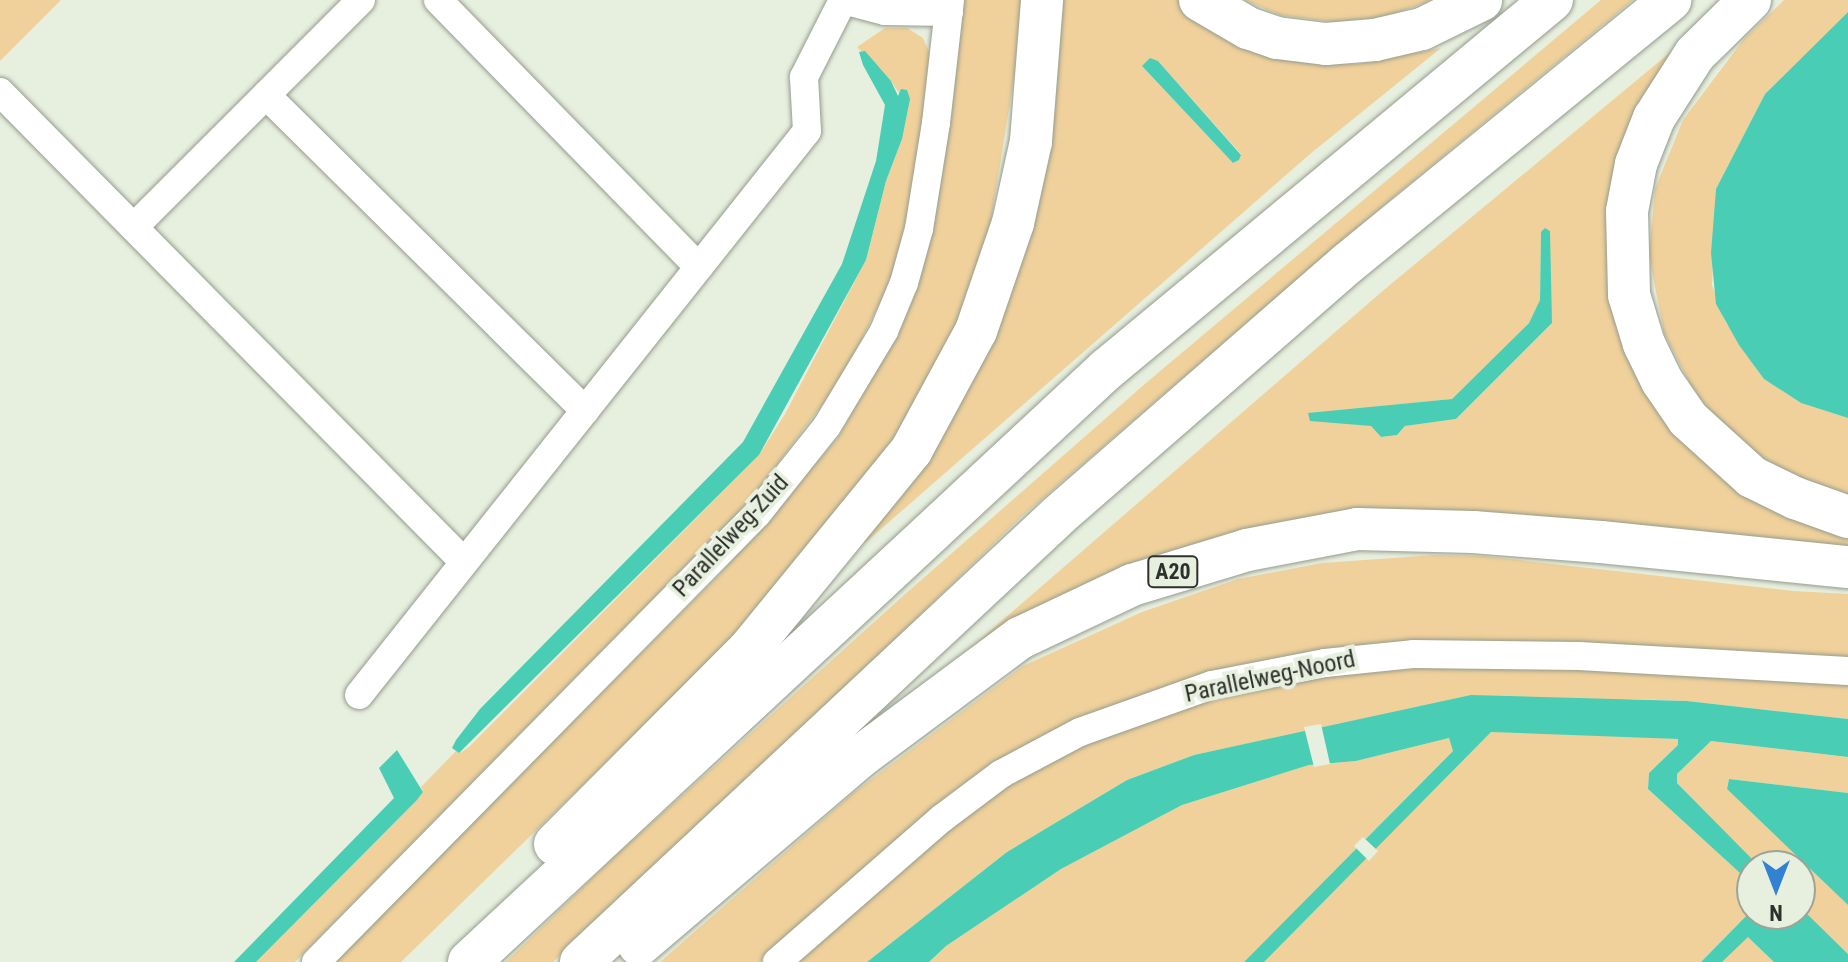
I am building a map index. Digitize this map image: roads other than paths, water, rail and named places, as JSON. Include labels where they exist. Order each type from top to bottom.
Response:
[{"type":"highway","points":[[474,957],[506,893],[751,647],[911,451],[976,331],[1013,223],[1031,141],[1042,0]]},
{"type":"highway","points":[[1200,0],[1248,28],[1277,38],[1326,44],[1375,40],[1410,32],[1447,19],[1481,0]]},
{"type":"highway","points":[[474,957],[1107,369],[1552,0]]},
{"type":"highway","points":[[581,962],[1059,515],[1348,263],[1670,0]]},
{"type":"highway","points":[[1750,0],[1695,54],[1654,118],[1636,164],[1627,211],[1629,295],[1644,344],[1662,381],[1688,419],[1752,477],[1795,498],[1848,517]]},
{"type":"highway","name":"A20","points":[[620,962],[861,756],[1007,647],[1132,585],[1247,550],[1357,529],[1473,532],[1848,567]]},
{"type":"street","points":[[134,227],[361,0]]},
{"type":"street","points":[[438,0],[699,267]]},
{"type":"street","points":[[359,695],[807,131],[804,77],[843,0],[885,11],[950,6]]},
{"type":"street","name":"Parallelweg-Zuid","points":[[316,962],[757,514],[827,426],[884,331],[904,283],[919,229],[950,6]]},
{"type":"street","points":[[0,92],[464,562]]},
{"type":"street","points":[[266,95],[585,411]]},
{"type":"street","name":"Parallelweg-Noord","points":[[777,962],[941,819],[1001,774],[1080,732],[1212,685],[1325,663],[1413,654],[1579,656],[1848,671]]},
{"type":"water","points":[[1848,12],[1848,418],[1801,403],[1764,379],[1739,345],[1716,304],[1711,253],[1716,189],[1765,94]]},
{"type":"water","points":[[865,51],[891,81],[898,96],[901,89],[907,90],[910,99],[902,139],[886,181],[866,260],[759,455],[459,753],[452,748],[480,709],[743,442],[842,264],[876,161],[885,105],[863,65],[859,52]]},
{"type":"water","points":[[1150,58],[1158,61],[1241,155],[1239,160],[1233,163],[1142,66]]},
{"type":"water","points":[[1545,228],[1550,231],[1552,323],[1456,419],[1405,426],[1397,435],[1381,437],[1371,426],[1310,421],[1308,413],[1452,399],[1529,323],[1540,300],[1541,232]]},
{"type":"water","points":[[1471,695],[1687,701],[1848,719],[1848,757],[1711,741],[1677,774],[1677,783],[1743,850],[1736,850],[1736,869],[1648,789],[1649,773],[1678,745],[1678,739],[1491,732],[1264,962],[1244,962],[1453,751],[1449,738],[1356,761],[1309,765],[1182,805],[1061,869],[946,946],[929,962],[867,962],[1007,852],[1127,780],[1194,755]]},
{"type":"water","points":[[397,750],[423,792],[417,800],[256,962],[234,962],[394,798],[379,768]]},
{"type":"water","points":[[1729,779],[1848,793],[1848,905],[1816,874],[1816,850],[1791,850],[1727,789]]},
{"type":"water","points":[[1816,923],[1848,954],[1848,962],[1774,962],[1748,937],[1722,962],[1701,962],[1736,926],[1736,930],[1816,930]]}]
